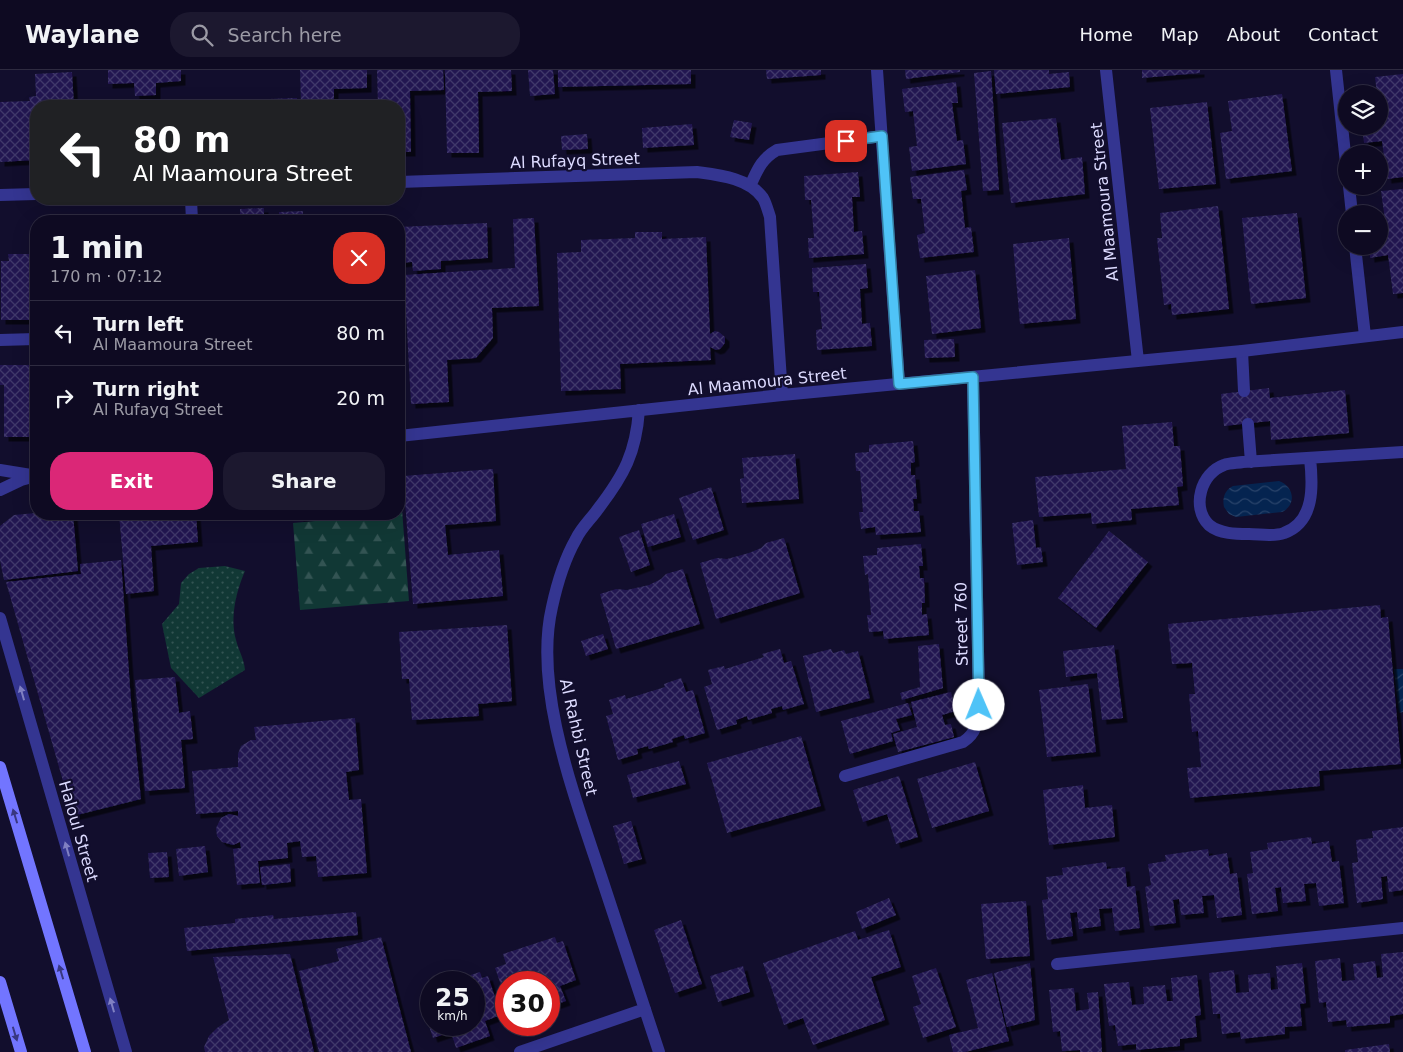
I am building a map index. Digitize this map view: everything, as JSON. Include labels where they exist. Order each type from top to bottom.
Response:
[{"type":"main road","points":[[0,767],[85,1052]]},
{"type":"main road","points":[[0,982],[21,1052]]},
{"type":"street","points":[[877,70],[899,384]]},
{"type":"street","name":"Al Maamoura Street","points":[[1106,70],[1138,361]]},
{"type":"street","points":[[1336,70],[1344,145]]},
{"type":"street","points":[[750,186],[760,164],[768,155],[777,150],[882,136]]},
{"type":"street","name":"Al Rufayq Street","points":[[405,182],[697,172],[728,177],[750,186],[763,198],[770,217],[782,395]]},
{"type":"street","points":[[0,195],[30,194]]},
{"type":"street","points":[[1356,255],[1365,336]]},
{"type":"street","name":"Al Maamoura Street","points":[[405,435],[782,395],[1242,351],[1403,332]]},
{"type":"street","points":[[0,340],[30,339]]},
{"type":"street","points":[[1242,351],[1244,391]]},
{"type":"street","name":"Street 760","points":[[845,776],[962,742],[970,738],[976,729],[979,705],[973,377]]},
{"type":"street","name":"Al Rahbi Street","points":[[639,410],[638,431],[624,471],[576,538],[561,572],[551,608],[547,636],[547,666],[550,695],[570,779],[659,1052]]},
{"type":"street","points":[[1248,424],[1251,462]]},
{"type":"street","points":[[1310,458],[1313,486],[1306,514],[1300,524],[1283,533],[1267,535],[1233,534],[1218,530],[1210,525],[1204,517],[1199,498],[1203,484],[1213,472],[1223,465],[1251,462],[1310,458],[1403,452]]},
{"type":"street","points":[[0,470],[30,475]]},
{"type":"street","points":[[0,490],[30,478]]},
{"type":"street","name":"Haloul Street","points":[[0,618],[126,1052]]},
{"type":"street","points":[[1057,964],[1403,928]]},
{"type":"street","points":[[520,1052],[645,1009]]},
{"type":"green space","points":[[327,520],[403,520],[409,601],[300,610],[293,523]]},
{"type":"green space","points":[[225,566],[245,571],[237,596],[234,631],[245,670],[199,698],[171,668],[162,624],[179,604],[181,583],[189,574],[199,568]]},
{"type":"water","points":[[1279,481],[1288,487],[1292,496],[1290,505],[1282,512],[1236,517],[1229,514],[1224,507],[1223,500],[1225,495],[1233,486]]},
{"type":"water","points":[[1394,669],[1403,669],[1403,712],[1399,713]]},
{"type":"building","points":[[108,70],[181,70],[181,81],[156,83],[156,95],[135,96],[134,83],[108,84]]},
{"type":"building","points":[[300,70],[367,70],[367,88],[334,89],[334,100],[301,100]]},
{"type":"building","points":[[377,70],[443,70],[444,90],[410,91],[411,152],[405,152],[405,100],[378,100]]},
{"type":"building","points":[[445,70],[511,70],[512,91],[478,92],[479,153],[447,153]]},
{"type":"building","points":[[528,70],[553,70],[555,94],[530,96]]},
{"type":"building","points":[[558,70],[691,70],[691,84],[558,87]]},
{"type":"building","points":[[766,70],[821,70],[821,75],[767,79]]},
{"type":"building","points":[[905,70],[960,70],[960,72],[906,79]]},
{"type":"building","points":[[994,70],[1049,70],[1049,74],[1069,72],[1070,87],[996,94]]},
{"type":"building","points":[[1142,70],[1200,70],[1200,73],[1142,78]]},
{"type":"building","points":[[991,71],[999,190],[983,191],[974,73]]},
{"type":"building","points":[[72,72],[74,100],[30,101],[29,97],[36,96],[35,74]]},
{"type":"building","points":[[1403,74],[1403,177],[1388,179],[1388,145],[1383,145],[1382,141],[1364,143],[1363,135],[1388,135],[1388,85],[1376,85],[1375,77]]},
{"type":"building","points":[[956,82],[958,103],[952,103],[957,141],[963,140],[966,164],[912,171],[909,147],[917,146],[913,111],[905,112],[902,89]]},
{"type":"building","points":[[1282,94],[1292,171],[1226,179],[1220,133],[1232,131],[1228,101]]},
{"type":"building","points":[[297,98],[297,100],[244,100]]},
{"type":"building","points":[[30,101],[30,160],[0,162],[0,102]]},
{"type":"building","points":[[1207,102],[1216,184],[1159,189],[1150,108]]},
{"type":"building","points":[[1056,118],[1061,160],[1082,157],[1085,194],[1011,203],[1002,123]]},
{"type":"building","points":[[734,120],[752,123],[749,140],[730,137]]},
{"type":"building","points":[[692,124],[694,145],[643,148],[642,128]]},
{"type":"building","points":[[587,134],[588,149],[562,150],[561,136]]},
{"type":"building","points":[[964,170],[967,190],[961,191],[965,228],[971,227],[974,252],[920,258],[917,235],[925,233],[921,199],[913,199],[910,177]]},
{"type":"building","points":[[858,172],[860,197],[852,197],[854,232],[862,231],[864,254],[809,258],[808,238],[814,238],[811,200],[805,200],[804,176]]},
{"type":"building","points":[[1403,189],[1403,293],[1393,294],[1388,255],[1388,205],[1383,205],[1382,195],[1388,195],[1388,190]]},
{"type":"building","points":[[1218,206],[1229,309],[1172,315],[1171,304],[1164,305],[1157,238],[1162,238],[1160,213]]},
{"type":"building","points":[[264,208],[264,215],[240,215],[240,209]]},
{"type":"building","points":[[303,211],[303,215],[279,215],[279,212]]},
{"type":"building","points":[[1297,213],[1306,298],[1251,304],[1242,218]]},
{"type":"building","points":[[534,218],[539,306],[492,308],[493,338],[476,358],[447,360],[449,402],[411,404],[405,275],[515,268],[513,219]]},
{"type":"building","points":[[487,223],[488,258],[441,261],[441,269],[413,271],[412,262],[405,263],[405,227]]},
{"type":"building","points":[[635,232],[662,232],[662,239],[706,237],[710,334],[715,331],[719,332],[725,337],[725,343],[720,349],[716,350],[710,347],[711,360],[620,364],[621,389],[561,391],[557,253],[581,252],[581,240],[635,238]]},
{"type":"building","points":[[1069,238],[1076,319],[1020,324],[1013,244]]},
{"type":"building","points":[[8,254],[30,254],[30,320],[1,320],[1,261],[9,261]]},
{"type":"building","points":[[1370,255],[1388,255],[1370,258]]},
{"type":"building","points":[[866,264],[868,288],[860,289],[862,324],[870,323],[872,346],[817,350],[816,330],[822,329],[819,292],[813,292],[812,268]]},
{"type":"building","points":[[975,270],[981,328],[932,334],[926,276]]},
{"type":"building","points":[[954,339],[955,357],[925,358],[924,340]]},
{"type":"building","points":[[0,365],[30,365],[30,437],[4,437],[4,385],[0,385]]},
{"type":"building","points":[[1269,388],[1270,398],[1345,390],[1349,433],[1271,440],[1270,421],[1224,426],[1221,394]]},
{"type":"building","points":[[1172,422],[1174,446],[1180,446],[1183,486],[1177,487],[1179,505],[1131,509],[1132,520],[1092,524],[1091,513],[1039,517],[1035,477],[1126,469],[1122,426]]},
{"type":"building","points":[[913,441],[915,462],[911,463],[911,475],[915,475],[917,499],[913,499],[914,511],[919,511],[921,532],[876,535],[875,527],[861,529],[859,512],[863,512],[860,471],[856,471],[855,453],[869,452],[869,445]]},
{"type":"building","points":[[795,454],[799,499],[742,503],[740,479],[744,478],[742,458]]},
{"type":"building","points":[[493,469],[496,521],[445,525],[448,555],[499,550],[503,596],[413,604],[405,502],[405,476]]},
{"type":"building","points":[[711,487],[724,530],[693,540],[679,498]]},
{"type":"building","points":[[30,514],[30,520],[74,520],[78,571],[4,580],[0,560],[0,526],[14,515]]},
{"type":"building","points":[[674,514],[681,537],[648,547],[641,524]]},
{"type":"building","points":[[120,520],[196,520],[198,542],[151,546],[154,591],[126,594]]},
{"type":"building","points":[[1033,520],[1036,548],[1041,547],[1043,562],[1017,565],[1012,523]]},
{"type":"building","points":[[639,530],[650,565],[631,572],[619,537]]},
{"type":"building","points":[[1109,531],[1148,562],[1096,628],[1058,598]]},
{"type":"building","points":[[784,538],[800,593],[716,619],[700,563],[749,553],[761,548],[766,543]]},
{"type":"building","points":[[921,544],[923,566],[919,566],[920,578],[924,578],[925,603],[922,603],[922,615],[927,614],[929,635],[884,639],[883,631],[869,632],[867,615],[871,615],[868,574],[865,575],[863,556],[877,555],[877,548]]},
{"type":"building","points":[[121,560],[131,701],[141,799],[73,816],[6,582],[81,574],[80,564]]},
{"type":"building","points":[[683,569],[700,624],[616,649],[600,594],[616,589],[627,590],[649,585],[666,574]]},
{"type":"building","points":[[1380,605],[1381,618],[1388,617],[1401,764],[1319,771],[1320,786],[1190,798],[1187,768],[1201,767],[1198,731],[1192,732],[1189,694],[1195,694],[1192,663],[1172,664],[1168,624]]},
{"type":"building","points":[[507,625],[512,701],[478,704],[479,716],[412,720],[409,679],[402,679],[399,632]]},
{"type":"building","points":[[603,634],[608,649],[586,656],[581,641]]},
{"type":"building","points":[[939,644],[943,688],[902,700],[900,693],[920,687],[918,646]]},
{"type":"building","points":[[1114,645],[1123,718],[1102,720],[1097,673],[1066,677],[1063,651]]},
{"type":"building","points":[[780,649],[784,663],[791,661],[804,704],[783,710],[782,706],[771,709],[772,713],[748,720],[747,716],[736,720],[737,724],[717,730],[704,687],[712,684],[708,670],[724,666],[725,669],[764,657],[762,654]]},
{"type":"building","points":[[831,649],[833,653],[844,650],[846,654],[858,651],[870,698],[816,712],[803,656]]},
{"type":"building","points":[[175,677],[179,713],[190,711],[193,739],[181,740],[185,788],[145,791],[135,680]]},
{"type":"building","points":[[681,678],[686,692],[693,690],[705,733],[685,739],[684,735],[672,739],[673,742],[649,749],[648,746],[637,749],[638,754],[618,760],[606,716],[613,714],[609,700],[625,695],[626,699],[665,687],[664,684]]},
{"type":"building","points":[[1088,684],[1096,752],[1047,757],[1039,690]]},
{"type":"building","points":[[951,692],[956,711],[942,715],[945,725],[951,724],[954,737],[898,752],[893,734],[917,727],[911,702]]},
{"type":"building","points":[[908,703],[912,715],[896,719],[900,730],[891,733],[893,741],[850,754],[841,721]]},
{"type":"building","points":[[355,718],[359,770],[346,772],[349,800],[361,799],[367,873],[318,877],[316,856],[302,857],[300,841],[287,843],[288,858],[258,861],[260,883],[237,885],[233,849],[241,848],[240,842],[233,845],[222,842],[217,836],[216,828],[221,818],[229,814],[238,816],[238,811],[196,814],[192,771],[238,767],[238,754],[241,746],[251,740],[256,740],[254,727]]},
{"type":"building","points":[[801,736],[821,806],[727,833],[707,763]]},
{"type":"building","points":[[679,761],[686,784],[633,798],[627,775]]},
{"type":"building","points":[[975,762],[989,811],[932,828],[917,779]]},
{"type":"building","points":[[899,776],[918,837],[896,844],[887,814],[863,822],[853,790]]},
{"type":"building","points":[[1083,785],[1085,808],[1112,805],[1115,837],[1049,845],[1043,790]]},
{"type":"building","points":[[631,821],[642,859],[624,864],[613,826]]},
{"type":"building","points":[[1403,827],[1403,890],[1389,892],[1387,876],[1381,877],[1383,899],[1357,903],[1352,863],[1358,862],[1356,840],[1373,838],[1372,831]]},
{"type":"building","points":[[1311,837],[1312,844],[1329,841],[1332,862],[1339,861],[1344,903],[1319,906],[1316,883],[1304,884],[1306,901],[1283,903],[1281,887],[1275,888],[1278,911],[1252,914],[1247,874],[1253,873],[1250,852],[1268,849],[1267,843]]},
{"type":"building","points":[[205,846],[208,872],[179,876],[176,849]]},
{"type":"building","points":[[1208,849],[1209,856],[1227,853],[1230,874],[1237,873],[1242,915],[1217,918],[1214,895],[1202,896],[1204,913],[1181,915],[1179,899],[1173,900],[1176,923],[1150,926],[1145,887],[1151,885],[1148,864],[1166,861],[1165,855]]},
{"type":"building","points":[[167,852],[169,877],[150,878],[148,853]]},
{"type":"building","points":[[1106,862],[1107,869],[1125,867],[1127,887],[1135,886],[1140,928],[1115,931],[1112,908],[1099,909],[1101,926],[1079,929],[1077,912],[1070,913],[1073,936],[1047,940],[1042,900],[1048,899],[1046,877],[1063,875],[1062,868]]},
{"type":"building","points":[[290,864],[291,882],[262,885],[260,867]]},
{"type":"building","points":[[889,898],[896,915],[862,929],[856,912]]},
{"type":"building","points":[[1026,901],[1030,956],[986,959],[981,904]]},
{"type":"building","points":[[356,912],[358,935],[187,951],[184,928],[235,923],[235,919],[273,915],[274,919]]},
{"type":"building","points":[[681,920],[702,984],[675,993],[654,930]]},
{"type":"building","points":[[889,930],[901,967],[871,977],[885,1020],[813,1045],[803,1018],[784,1025],[763,963],[855,931],[858,940]]},
{"type":"building","points":[[381,937],[411,1052],[319,1052],[299,971],[339,961],[336,949]]},
{"type":"building","points":[[555,937],[557,943],[563,941],[576,980],[560,986],[560,971],[496,971],[495,968],[506,964],[503,954]]},
{"type":"building","points":[[1403,952],[1403,1014],[1390,1016],[1390,1023],[1347,1027],[1346,1020],[1328,1022],[1326,1002],[1319,1003],[1315,961],[1340,958],[1342,981],[1355,980],[1353,964],[1375,961],[1377,978],[1383,977],[1381,954]]},
{"type":"building","points":[[290,954],[314,1052],[205,1052],[204,1047],[209,1036],[229,1020],[213,957]]},
{"type":"building","points":[[1030,963],[1035,1020],[1007,1027],[994,973]]},
{"type":"building","points":[[1302,963],[1306,1003],[1300,1004],[1302,1026],[1285,1027],[1285,1034],[1241,1039],[1240,1032],[1222,1034],[1220,1014],[1213,1014],[1209,973],[1234,970],[1236,993],[1249,992],[1248,975],[1270,973],[1271,990],[1278,989],[1276,966]]},
{"type":"building","points":[[743,966],[750,992],[718,1002],[710,976]]},
{"type":"building","points":[[936,968],[956,1027],[923,1038],[913,1007],[921,1004],[912,976]]},
{"type":"building","points":[[992,973],[1009,1041],[965,1052],[953,1052],[949,1035],[978,1028],[966,980]]},
{"type":"building","points":[[1197,975],[1201,1015],[1195,1016],[1197,1037],[1180,1039],[1180,1046],[1136,1050],[1136,1044],[1118,1046],[1115,1025],[1109,1026],[1104,984],[1129,982],[1132,1005],[1144,1004],[1143,987],[1165,985],[1167,1001],[1173,1001],[1171,978]]},
{"type":"building","points":[[488,976],[495,997],[495,1017],[485,1021],[485,977]]},
{"type":"building","points":[[560,986],[566,1001],[560,1003]]},
{"type":"building","points":[[1074,988],[1076,1011],[1089,1009],[1087,993],[1098,992],[1102,1052],[1062,1051],[1060,1031],[1053,1032],[1049,990]]},
{"type":"building","points":[[485,1021],[490,1036],[456,1048],[452,1036],[485,1036]]},
{"type":"building","points":[[1389,1044],[1390,1052],[1345,1052],[1345,1050]]},
{"type":"route","points":[[846,141],[882,136],[899,384],[973,377],[979,705]]}]
